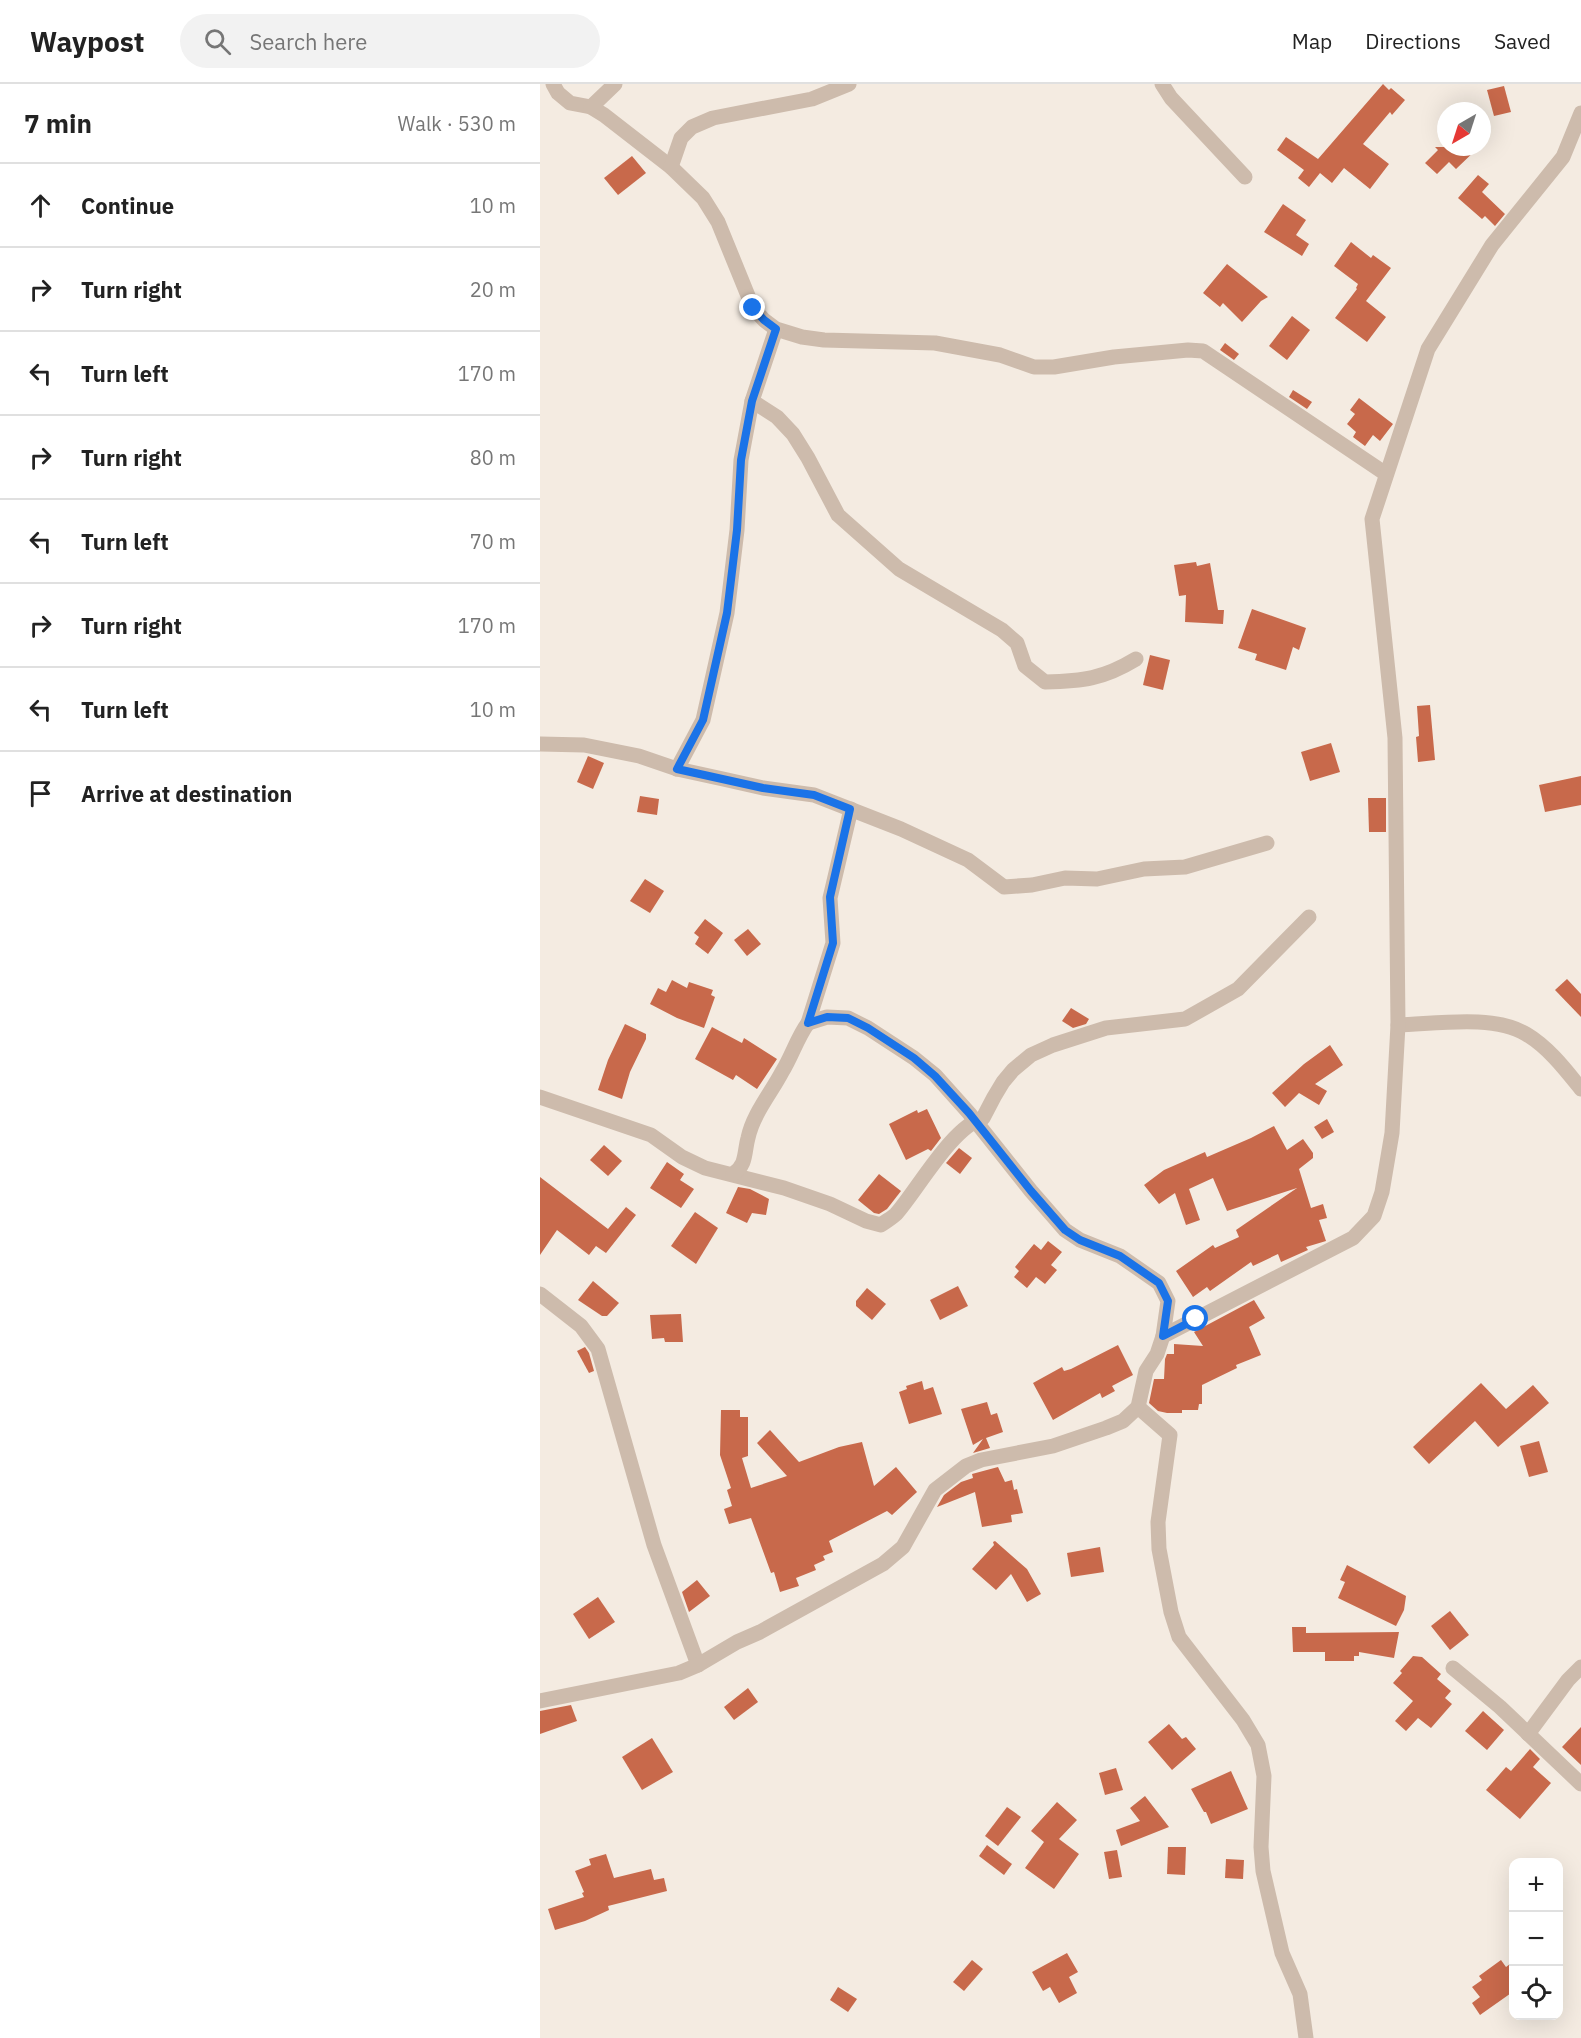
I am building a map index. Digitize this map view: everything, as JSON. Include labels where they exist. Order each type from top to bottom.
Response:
[{"type":"street","points":[[591,107],[615,84]]},
{"type":"street","points":[[671,167],[681,138],[692,127],[713,118],[812,99],[849,84]]},
{"type":"street","points":[[1162,84],[1171,98],[1245,177]]},
{"type":"street","points":[[540,92],[555,88],[570,103],[591,107],[671,167],[704,198],[718,222],[753,308],[776,329],[802,337],[824,340],[935,343],[1000,355],[1034,367],[1062,366],[1114,357],[1188,350],[1203,351],[1386,474]]},
{"type":"street","points":[[1163,1336],[1353,1238],[1374,1216],[1382,1192],[1392,1133],[1398,1025],[1395,738],[1372,519],[1428,349],[1492,245],[1563,157],[1581,113]]},
{"type":"street","points":[[677,769],[703,720],[727,613],[737,530],[741,460],[752,401],[776,329]]},
{"type":"street","points":[[752,401],[777,417],[793,434],[838,515],[899,569],[1002,630],[1017,643],[1025,666],[1045,682],[1082,681],[1116,671],[1136,659]]},
{"type":"street","points":[[540,744],[584,745],[639,756],[677,769],[763,788],[814,795],[901,829],[968,860],[1004,887],[1032,885],[1065,878],[1097,879],[1144,869],[1185,867],[1267,843]]},
{"type":"street","points":[[733,1174],[744,1164],[748,1136],[755,1117],[808,1023],[833,943],[830,897],[850,809]]},
{"type":"street","points":[[540,1097],[643,1132],[663,1143],[681,1157],[705,1168],[784,1188],[881,1225],[895,1215],[954,1140],[974,1121],[983,1118],[1003,1082],[1031,1055],[1053,1045],[1106,1028],[1185,1019],[1238,989],[1309,917]]},
{"type":"street","points":[[540,1701],[679,1673],[698,1665],[883,1564],[903,1547],[935,1490],[966,1466],[981,1460],[1053,1446],[1106,1428],[1122,1421],[1138,1407],[1146,1371],[1157,1354],[1163,1336],[1168,1301],[1159,1283],[1120,1256],[1080,1240],[1065,1230],[956,1097],[914,1058],[868,1028],[848,1018],[827,1017],[808,1023]]},
{"type":"street","points":[[1398,1025],[1488,1022],[1525,1033],[1558,1062],[1581,1089]]},
{"type":"street","points":[[540,1294],[581,1326],[598,1349],[654,1545],[698,1665]]},
{"type":"street","points":[[1138,1407],[1170,1435],[1158,1522],[1159,1550],[1179,1637],[1244,1720],[1258,1745],[1263,1776],[1261,1847],[1263,1871],[1282,1953],[1300,1994],[1306,2038]]},
{"type":"street","points":[[1528,1734],[1568,1680],[1581,1667]]},
{"type":"street","points":[[1453,1668],[1500,1707],[1581,1784]]},
{"type":"building","points":[[1383,84],[1405,100],[1392,115],[1390,112],[1363,144],[1389,164],[1370,189],[1344,168],[1332,183],[1320,173],[1309,187],[1298,178],[1304,170],[1277,150],[1286,137],[1318,159]]},
{"type":"building","points":[[1504,86],[1511,112],[1494,116],[1487,90]]},
{"type":"building","points":[[1437,151],[1437,156],[1470,156],[1456,169],[1449,162],[1437,174],[1425,163]]},
{"type":"building","points":[[632,156],[646,173],[618,195],[604,178]]},
{"type":"building","points":[[1478,175],[1489,184],[1482,192],[1505,214],[1495,226],[1485,216],[1482,219],[1458,198]]},
{"type":"building","points":[[1283,204],[1306,220],[1296,235],[1309,244],[1302,256],[1264,232]]},
{"type":"building","points":[[1351,242],[1371,258],[1373,255],[1391,268],[1366,301],[1386,317],[1367,342],[1335,318],[1357,289],[1358,284],[1334,266]]},
{"type":"building","points":[[1227,264],[1268,297],[1261,301],[1242,322],[1223,303],[1220,307],[1203,293]]},
{"type":"building","points":[[1292,316],[1310,330],[1287,360],[1269,346]]},
{"type":"building","points":[[1225,343],[1239,354],[1234,360],[1220,350]]},
{"type":"building","points":[[1293,390],[1312,402],[1307,409],[1289,397]]},
{"type":"building","points":[[1359,398],[1393,424],[1380,441],[1373,435],[1365,446],[1353,437],[1356,432],[1347,424],[1355,414],[1350,410]]},
{"type":"building","points":[[1196,562],[1197,566],[1210,563],[1218,610],[1224,610],[1223,624],[1185,622],[1186,595],[1179,596],[1174,565]]},
{"type":"building","points":[[1252,609],[1306,628],[1299,650],[1293,647],[1286,670],[1255,660],[1257,654],[1238,648]]},
{"type":"building","points":[[1150,655],[1170,660],[1163,690],[1143,685]]},
{"type":"building","points":[[1430,705],[1435,760],[1418,762],[1417,706]]},
{"type":"building","points":[[1331,743],[1340,772],[1310,781],[1301,752]]},
{"type":"building","points":[[588,756],[604,763],[593,789],[577,782]]},
{"type":"building","points":[[1581,776],[1581,805],[1545,812],[1539,785]]},
{"type":"building","points":[[640,796],[659,799],[657,815],[637,812]]},
{"type":"building","points":[[1368,798],[1386,798],[1386,832],[1369,832]]},
{"type":"building","points":[[645,879],[664,891],[650,913],[630,901]]},
{"type":"building","points":[[705,919],[723,933],[708,954],[695,944],[699,937],[694,933]]},
{"type":"building","points":[[748,929],[761,944],[747,956],[734,940]]},
{"type":"building","points":[[1567,979],[1581,994],[1581,1017],[1555,990]]},
{"type":"building","points":[[672,980],[687,988],[689,982],[713,990],[711,995],[715,997],[704,1028],[677,1018],[650,1004],[658,988],[666,992]]},
{"type":"building","points":[[1071,1008],[1089,1019],[1086,1024],[1073,1028],[1062,1021]]},
{"type":"building","points":[[625,1024],[646,1034],[646,1039],[630,1072],[622,1099],[598,1090],[608,1060]]},
{"type":"building","points":[[712,1027],[742,1043],[744,1038],[777,1059],[757,1089],[736,1075],[733,1080],[695,1059]]},
{"type":"building","points":[[1330,1045],[1343,1065],[1315,1084],[1327,1091],[1319,1105],[1299,1093],[1285,1107],[1272,1093],[1304,1064]]},
{"type":"building","points":[[927,1109],[941,1138],[931,1151],[928,1149],[906,1160],[889,1124],[917,1110],[918,1113]]},
{"type":"building","points":[[1327,1119],[1334,1132],[1322,1139],[1314,1127]]},
{"type":"building","points":[[1274,1126],[1287,1150],[1303,1139],[1313,1153],[1313,1158],[1299,1169],[1311,1208],[1323,1204],[1327,1218],[1319,1220],[1326,1241],[1306,1247],[1308,1250],[1281,1262],[1278,1254],[1253,1266],[1251,1262],[1210,1291],[1207,1287],[1193,1297],[1176,1271],[1213,1245],[1215,1248],[1239,1237],[1236,1230],[1297,1188],[1227,1211],[1213,1178],[1189,1189],[1200,1220],[1186,1225],[1175,1193],[1159,1204],[1144,1185],[1164,1170],[1205,1152],[1207,1157]]},
{"type":"building","points":[[604,1145],[622,1161],[608,1176],[590,1160]]},
{"type":"building","points":[[959,1148],[972,1158],[960,1174],[946,1163]]},
{"type":"building","points":[[667,1162],[684,1174],[680,1180],[694,1189],[681,1208],[650,1188]]},
{"type":"building","points":[[879,1174],[901,1191],[887,1209],[879,1214],[874,1213],[858,1200]]},
{"type":"building","points":[[540,1177],[608,1229],[626,1207],[636,1215],[606,1253],[596,1246],[589,1255],[557,1230],[540,1255]]},
{"type":"building","points":[[738,1187],[750,1189],[769,1199],[766,1215],[752,1213],[747,1223],[726,1213]]},
{"type":"building","points":[[695,1212],[718,1228],[696,1264],[671,1246]]},
{"type":"building","points":[[1048,1241],[1062,1252],[1051,1265],[1057,1270],[1045,1284],[1036,1277],[1027,1288],[1014,1277],[1019,1271],[1015,1267],[1034,1244],[1041,1250]]},
{"type":"building","points":[[593,1281],[619,1303],[607,1316],[602,1316],[578,1300]]},
{"type":"building","points":[[958,1286],[968,1306],[940,1320],[930,1300]]},
{"type":"building","points":[[867,1288],[886,1304],[872,1320],[856,1306],[856,1301]]},
{"type":"building","points":[[1254,1300],[1265,1318],[1249,1327],[1261,1355],[1236,1365],[1237,1368],[1202,1385],[1202,1404],[1199,1404],[1198,1410],[1167,1413],[1158,1411],[1149,1403],[1154,1379],[1164,1379],[1165,1359],[1167,1354],[1174,1354],[1174,1344],[1203,1346],[1194,1332]]},
{"type":"building","points":[[681,1314],[683,1342],[665,1342],[664,1338],[652,1339],[650,1315]]},
{"type":"building","points":[[1118,1345],[1133,1375],[1112,1386],[1115,1391],[1102,1398],[1100,1393],[1053,1420],[1033,1383],[1062,1367],[1064,1371],[1071,1369]]},
{"type":"building","points":[[585,1347],[594,1371],[589,1373],[577,1351]]},
{"type":"building","points":[[922,1381],[924,1390],[933,1387],[942,1414],[909,1424],[899,1392],[907,1389],[906,1386]]},
{"type":"building","points":[[1481,1383],[1506,1409],[1533,1385],[1549,1403],[1498,1447],[1475,1421],[1429,1464],[1413,1447]]},
{"type":"building","points":[[987,1402],[991,1415],[997,1413],[1003,1432],[986,1438],[990,1448],[973,1453],[983,1439],[973,1445],[961,1409]]},
{"type":"building","points":[[721,1410],[740,1410],[740,1417],[748,1417],[748,1456],[742,1458],[751,1488],[787,1476],[757,1443],[770,1430],[799,1462],[839,1447],[862,1442],[874,1486],[896,1467],[917,1492],[892,1515],[887,1511],[829,1541],[833,1552],[823,1556],[825,1560],[814,1565],[816,1570],[796,1578],[799,1586],[780,1592],[751,1518],[729,1524],[724,1509],[732,1506],[727,1490],[731,1488],[720,1455]]},
{"type":"building","points":[[1539,1441],[1548,1472],[1529,1477],[1520,1446]]},
{"type":"building","points":[[998,1467],[1005,1482],[1012,1480],[1014,1490],[1017,1489],[1023,1513],[1011,1515],[1012,1522],[982,1527],[975,1492],[937,1507],[944,1495],[961,1482],[973,1478],[972,1474]]},
{"type":"building","points":[[995,1541],[1027,1569],[1041,1594],[1027,1602],[1011,1574],[996,1590],[972,1569]]},
{"type":"building","points":[[1100,1547],[1104,1572],[1071,1577],[1067,1553]]},
{"type":"building","points":[[1347,1565],[1406,1596],[1404,1610],[1396,1626],[1338,1598],[1345,1582],[1340,1580]]},
{"type":"building","points":[[697,1580],[710,1596],[689,1612],[682,1592]]},
{"type":"building","points":[[598,1597],[615,1622],[589,1639],[573,1614]]},
{"type":"building","points":[[1450,1611],[1469,1635],[1450,1650],[1431,1626]]},
{"type":"building","points":[[1292,1627],[1306,1627],[1306,1633],[1399,1632],[1394,1658],[1359,1652],[1359,1656],[1354,1656],[1354,1661],[1325,1661],[1325,1652],[1293,1652]]},
{"type":"building","points":[[1413,1656],[1422,1657],[1441,1674],[1437,1679],[1451,1691],[1445,1698],[1452,1704],[1431,1728],[1418,1718],[1406,1731],[1395,1721],[1413,1701],[1393,1683]]},
{"type":"building","points":[[748,1688],[758,1702],[734,1720],[724,1707]]},
{"type":"building","points":[[571,1705],[577,1721],[540,1734],[540,1711]]},
{"type":"building","points":[[1483,1711],[1504,1730],[1487,1750],[1465,1731]]},
{"type":"building","points":[[1169,1724],[1182,1739],[1186,1737],[1196,1749],[1172,1770],[1148,1742]]},
{"type":"building","points":[[1581,1727],[1581,1765],[1562,1747]]},
{"type":"building","points":[[652,1738],[673,1772],[642,1790],[622,1757]]},
{"type":"building","points":[[1530,1749],[1540,1759],[1533,1767],[1551,1783],[1520,1819],[1486,1790],[1506,1767],[1511,1771]]},
{"type":"building","points":[[1116,1768],[1123,1790],[1105,1795],[1099,1773]]},
{"type":"building","points":[[1231,1771],[1248,1809],[1211,1824],[1191,1789]]},
{"type":"building","points":[[1145,1796],[1169,1827],[1121,1846],[1116,1830],[1140,1821],[1130,1808]]},
{"type":"building","points":[[1057,1802],[1077,1820],[1059,1839],[1079,1854],[1054,1889],[1025,1868],[1044,1842],[1031,1831]]},
{"type":"building","points":[[1007,1807],[1021,1817],[998,1846],[985,1836]]},
{"type":"building","points":[[987,1845],[1012,1864],[1004,1875],[979,1856]]},
{"type":"building","points":[[1168,1847],[1186,1847],[1185,1875],[1167,1874]]},
{"type":"building","points":[[1117,1850],[1122,1877],[1109,1879],[1104,1852]]},
{"type":"building","points":[[606,1854],[614,1878],[651,1869],[654,1880],[664,1878],[667,1891],[608,1906],[609,1910],[585,1921],[555,1930],[548,1909],[584,1897],[575,1871],[591,1865],[589,1859]]},
{"type":"building","points":[[1226,1859],[1244,1860],[1243,1879],[1225,1878]]},
{"type":"building","points":[[1067,1953],[1078,1972],[1069,1977],[1077,1993],[1059,2003],[1050,1987],[1043,1991],[1032,1972]]},
{"type":"building","points":[[972,1960],[983,1969],[964,1991],[953,1982]]},
{"type":"building","points":[[1501,1960],[1506,1967],[1509,1965],[1509,1995],[1480,2015],[1472,2003],[1480,1997],[1472,1987],[1482,1980],[1479,1976]]},
{"type":"building","points":[[838,1987],[857,1999],[848,2012],[830,2000]]},
{"type":"route","points":[[753,308],[776,329],[752,401],[741,460],[737,530],[727,613],[703,720],[677,769],[763,788],[814,795],[850,809],[830,897],[833,943],[808,1023],[827,1017],[848,1018],[868,1028],[914,1058],[956,1097],[1065,1230],[1080,1240],[1120,1256],[1159,1283],[1168,1301],[1163,1336],[1196,1319]]}]
